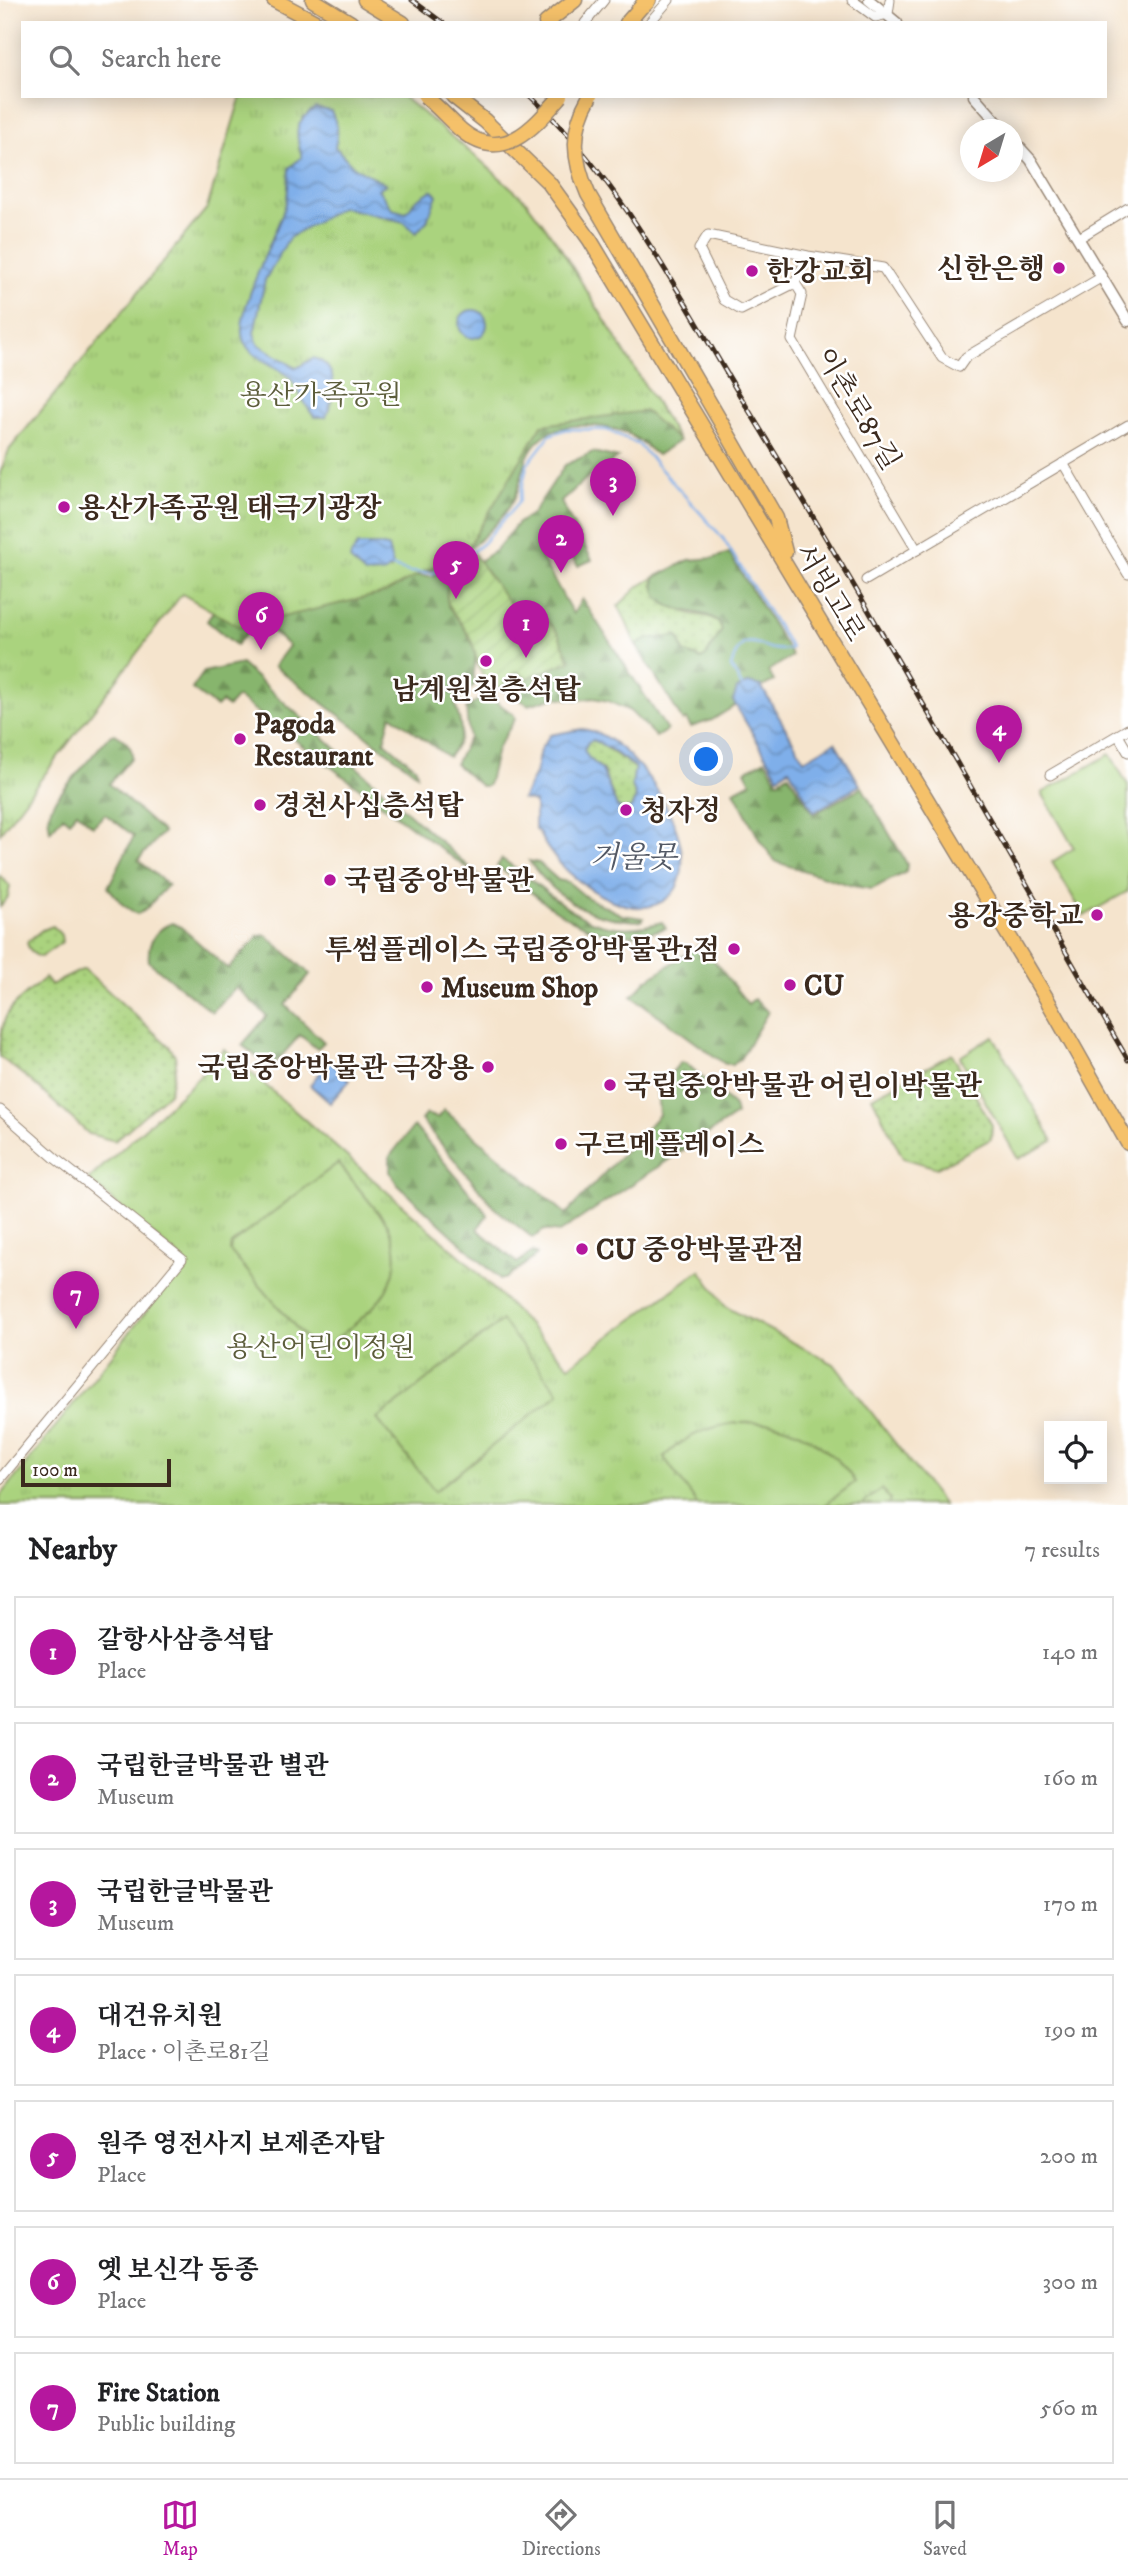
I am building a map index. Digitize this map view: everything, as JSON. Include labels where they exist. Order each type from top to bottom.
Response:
[{"type":"main road","points":[[313,0],[348,21]]},
{"type":"main road","points":[[365,0],[399,21]]},
{"type":"main road","points":[[549,21],[575,0]]},
{"type":"main road","points":[[276,1],[313,21]]},
{"type":"main road","points":[[629,21],[647,1]]},
{"type":"main road","points":[[634,21],[647,1]]},
{"type":"main road","points":[[427,98],[465,133],[482,142],[499,143],[519,139],[526,134],[559,98]]},
{"type":"main road","name":"서빙고로","points":[[456,98],[485,121],[549,183],[576,219],[703,424],[1045,996],[1128,1143]]},
{"type":"main road","points":[[589,98],[582,112],[577,138],[579,172],[589,194],[776,517],[789,570]]},
{"type":"street","points":[[587,21],[604,0]]},
{"type":"street","points":[[651,21],[669,0]]},
{"type":"street","points":[[852,0],[875,18],[888,15]]},
{"type":"street","points":[[869,0],[895,21]]},
{"type":"street","points":[[888,15],[890,0]]},
{"type":"street","points":[[976,98],[994,119]]},
{"type":"street","points":[[1023,151],[1128,321]]},
{"type":"street","points":[[1079,238],[1128,208]]},
{"type":"street","points":[[808,256],[794,284],[741,310],[724,300],[699,249],[708,235],[808,256],[883,268],[943,358],[959,367],[966,357],[1102,277]]},
{"type":"street","name":"이촌로87길","points":[[794,284],[802,294],[792,340],[917,550]]},
{"type":"street","points":[[866,580],[1128,425]]},
{"type":"street","points":[[1063,463],[1128,574]]},
{"type":"street","points":[[1050,775],[1128,729]]},
{"type":"street","points":[[1118,735],[1128,752]]},
{"type":"street","points":[[0,1110],[56,1159],[181,1259],[0,1479]]},
{"type":"green space","name":"용산가족공원","points":[[240,98],[404,98],[525,200],[558,244],[679,441],[645,411],[542,425],[468,547],[385,593],[240,627],[182,594],[0,833],[0,473],[9,450],[207,208]]},
{"type":"green space","points":[[525,200],[558,244],[679,441],[657,455],[630,435],[616,430],[593,426],[558,429],[534,445],[513,500],[506,512],[483,537],[445,566],[432,571],[413,570],[408,575],[432,576],[456,566],[450,583],[448,606],[469,635],[475,655],[475,684],[455,704],[461,732],[448,757],[391,715],[384,741],[416,768],[417,774],[274,666],[289,646],[259,620],[236,645],[207,621],[235,579]]},
{"type":"green space","points":[[593,452],[618,458],[592,473],[561,502],[592,560],[578,566],[553,529],[540,555],[573,614],[582,599],[667,730],[656,737],[630,711],[608,701],[555,697],[529,705],[496,686],[528,629],[465,570],[496,550],[517,524],[533,513],[565,465]]},
{"type":"green space","points":[[729,553],[792,656],[768,671],[774,681],[733,701],[736,705],[712,720],[691,727],[686,719],[683,721],[636,645],[647,639],[678,636],[684,652],[701,659],[706,656],[722,630],[718,622],[708,616],[667,605],[659,599],[655,590],[655,577],[689,560],[714,558]]},
{"type":"green space","points":[[474,554],[509,603],[543,616],[558,633],[570,661],[528,678],[516,671],[500,689],[485,679],[479,669],[469,636],[450,608],[447,598],[449,581],[456,566]]},
{"type":"green space","points":[[655,577],[653,585],[676,606],[689,614],[714,619],[723,629],[706,656],[701,659],[684,652],[678,636],[647,639],[636,645],[618,606],[638,587]]},
{"type":"green space","points":[[241,664],[487,883],[237,697],[228,707],[221,702],[216,707],[192,689],[204,672]]},
{"type":"green space","points":[[485,696],[514,715],[515,719],[497,749],[487,786],[481,786],[455,764],[469,738],[466,708]]},
{"type":"green space","points":[[114,734],[127,743],[132,757],[109,784],[163,832],[138,860],[168,885],[144,911],[137,914],[123,905],[108,887],[134,836],[105,814],[93,826],[77,812],[69,821],[63,816],[50,831],[48,816],[54,801],[109,736]]},
{"type":"green space","points":[[595,740],[635,768],[632,785],[636,798],[631,808],[624,810],[617,807],[603,770],[587,757],[584,750],[588,742]]},
{"type":"green space","points":[[1110,754],[1128,785],[1128,891],[1084,916],[1052,862],[1074,848],[1042,793]]},
{"type":"green space","points":[[765,760],[778,781],[788,774],[814,814],[862,787],[907,864],[906,872],[872,889],[853,886],[776,862],[760,841],[734,791],[751,782],[745,771]]},
{"type":"green space","points":[[502,859],[575,913],[593,922],[613,927],[636,927],[662,922],[666,928],[640,934],[616,935],[575,922],[497,866]]},
{"type":"green space","points":[[529,861],[539,863],[558,880],[568,882],[586,897],[622,915],[643,918],[641,921],[606,917],[577,906],[552,887]]},
{"type":"green space","points":[[0,876],[10,886],[8,897],[0,907]]},
{"type":"green space","points":[[172,923],[181,927],[228,969],[258,936],[266,935],[310,974],[285,1005],[324,1042],[317,1049],[300,1035],[271,1068],[242,1045],[267,1016],[236,987],[212,1012],[149,962],[149,949],[153,938],[161,929]]},
{"type":"green space","points":[[53,926],[61,935],[62,942],[41,957],[36,955],[27,942],[42,930]]},
{"type":"green space","points":[[701,944],[748,1004],[754,999],[768,1012],[740,1059],[733,1064],[725,1064],[632,996],[647,980]]},
{"type":"green space","points":[[84,969],[169,1046],[175,1055],[176,1064],[169,1093],[115,1141],[89,1134],[31,1081],[0,1057],[2,1028],[5,1018],[16,1003],[45,978],[51,985]]},
{"type":"green space","points":[[993,1036],[1053,1141],[1018,1159],[960,1057]]},
{"type":"green space","name":"용산어린이정원","points":[[224,1049],[465,1260],[569,1366],[700,1270],[726,1307],[834,1364],[943,1505],[0,1505],[0,1497],[185,1262],[88,1180],[191,1085]]},
{"type":"green space","points":[[952,1054],[992,1125],[991,1139],[937,1168],[903,1158],[872,1097]]},
{"type":"green space","points":[[681,1062],[687,1064],[734,1106],[736,1115],[560,1232],[544,1230],[533,1238],[496,1209],[421,1120],[426,1114],[437,1118],[444,1110],[566,1214],[659,1115],[657,1089]]},
{"type":"green space","points":[[414,1126],[486,1212],[487,1216],[477,1229],[517,1263],[533,1252],[536,1256],[505,1279],[500,1279],[397,1184],[390,1172],[390,1156]]},
{"type":"green space","points":[[338,1163],[387,1223],[395,1246],[395,1265],[390,1283],[380,1299],[318,1353],[230,1251],[231,1244]]},
{"type":"green space","points":[[502,1321],[559,1393],[435,1491],[377,1419]]},
{"type":"green space","points":[[736,1423],[777,1424],[790,1428],[827,1451],[855,1482],[825,1505],[698,1505],[664,1457],[680,1443],[697,1434]]},
{"type":"green space","points":[[881,1489],[891,1500],[889,1505],[862,1505]]},
{"type":"water","points":[[315,108],[331,111],[337,129],[335,147],[354,167],[386,184],[378,189],[392,209],[406,213],[416,200],[432,190],[437,195],[427,221],[416,233],[404,222],[342,207],[289,238],[265,280],[254,333],[258,344],[296,368],[314,358],[323,362],[332,375],[333,383],[326,417],[315,417],[288,376],[256,356],[246,346],[242,327],[250,293],[286,202],[289,168],[302,157],[297,135],[299,124]]},
{"type":"water","points":[[473,310],[483,314],[487,324],[483,334],[473,338],[463,334],[459,324],[463,314]]},
{"type":"water","points":[[358,545],[388,547],[393,567],[383,573],[365,574],[350,560]]},
{"type":"water","points":[[748,683],[761,686],[804,760],[835,742],[860,785],[814,812],[789,769],[778,776],[733,701],[737,689]]},
{"type":"water","name":"거울못","points":[[582,729],[606,737],[630,756],[652,782],[669,812],[680,842],[682,870],[673,893],[651,906],[638,907],[618,903],[581,882],[564,868],[549,850],[535,830],[535,802],[522,799],[535,774],[540,750],[550,735]],"holes":[[[593,740],[635,767],[632,785],[636,798],[631,808],[624,810],[617,807],[602,770],[584,750],[588,742]]]},
{"type":"water","points":[[329,1060],[350,1080],[330,1103],[310,1085]]},
{"type":"waterway","points":[[393,567],[410,572],[433,573],[462,560],[483,543],[519,502],[527,465],[550,435],[566,429],[607,430],[638,444],[722,537],[791,648],[781,650],[755,643],[742,645],[731,667],[742,686]]},
{"type":"railway","points":[[412,0],[440,21]]},
{"type":"railway","points":[[532,98],[594,166],[650,245],[845,570],[1128,1060]]},
{"type":"place","name":"신한은행","points":[[1059,268]]},
{"type":"place","name":"한강교회","points":[[752,271]]},
{"type":"place","name":"용산가족공원 태극기광장","points":[[64,507]]},
{"type":"place","name":"국립한글박물관","points":[[613,516]]},
{"type":"place","name":"국립한글박물관 별관","points":[[561,573]]},
{"type":"place","name":"원주 영전사지 보제존자탑","points":[[456,599]]},
{"type":"place","name":"옛 보신각 동종","points":[[261,650]]},
{"type":"place","name":"갈항사삼층석탑","points":[[526,658]]},
{"type":"place","name":"남계원칠층석탑","points":[[486,661]]},
{"type":"place","name":"Pagoda Restaurant","points":[[240,739]]},
{"type":"place","name":"대건유치원","points":[[999,763]]},
{"type":"place","name":"경천사십층석탑","points":[[260,805]]},
{"type":"place","name":"청자정","points":[[626,810]]},
{"type":"place","name":"국립중앙박물관","points":[[330,880]]},
{"type":"place","name":"용강중학교","points":[[1097,915]]},
{"type":"place","name":"투썸플레이스 국립중앙박물관1점","points":[[734,949]]},
{"type":"place","name":"CU","points":[[790,985]]},
{"type":"place","name":"Museum Shop","points":[[427,987]]},
{"type":"place","name":"국립중앙박물관 극장용","points":[[488,1067]]},
{"type":"place","name":"국립중앙박물관 어린이박물관","points":[[610,1085]]},
{"type":"place","name":"구르메플레이스","points":[[561,1144]]},
{"type":"place","name":"CU 중앙박물관점","points":[[582,1249]]},
{"type":"place","name":"Fire Station","points":[[76,1329]]}]
